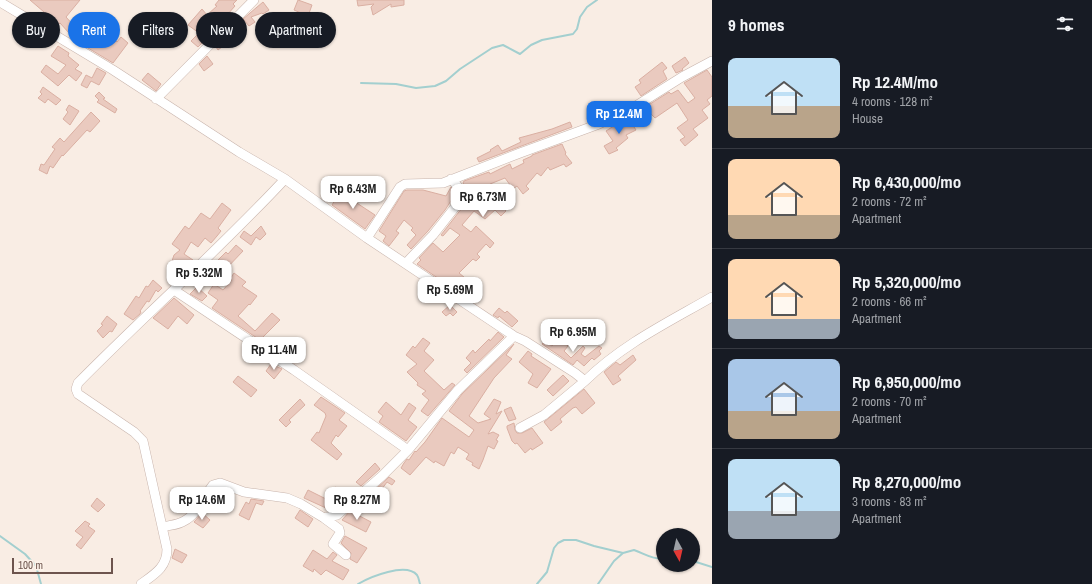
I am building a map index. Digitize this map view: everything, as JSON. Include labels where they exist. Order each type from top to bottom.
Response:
[{"type":"street","points":[[156,99],[254,0]]},
{"type":"street","points":[[0,2],[113,70],[156,99],[284,179],[367,238],[514,336],[525,341],[585,381]]},
{"type":"street","points":[[367,238],[400,187],[406,184],[443,183],[599,124],[622,114],[682,77],[712,61]]},
{"type":"street","points":[[141,584],[163,568],[166,562],[167,549],[142,439],[78,394],[76,389],[78,383],[252,214],[284,179]]},
{"type":"street","points":[[406,263],[433,235],[463,197],[464,193],[451,180]]},
{"type":"street","points":[[174,290],[294,370],[408,450]]},
{"type":"street","points":[[520,428],[544,415],[604,363],[628,345],[712,297]]},
{"type":"street","points":[[324,518],[337,515],[364,493],[408,450],[458,390],[514,336]]},
{"type":"street","points":[[163,527],[185,521],[194,513],[206,493],[213,485],[220,484],[244,492],[293,500],[324,518],[339,529],[340,533],[333,544],[346,555]]},
{"type":"building","points":[[30,0],[80,0],[70,12],[68,12],[66,17],[68,19],[68,32],[60,23],[60,12],[44,12]]},
{"type":"building","points":[[219,0],[237,0],[233,4],[235,6],[230,12],[210,12],[217,6],[215,5]]},
{"type":"building","points":[[298,0],[312,5],[309,12],[299,12],[294,10]]},
{"type":"building","points":[[357,0],[404,0],[404,5],[391,7],[391,4],[373,15],[371,7],[374,4],[358,6]]},
{"type":"building","points":[[263,2],[269,10],[266,12],[255,12],[255,16],[251,17],[255,22],[249,26],[247,24],[247,16]]},
{"type":"building","points":[[196,16],[196,31],[188,25]]},
{"type":"building","points":[[196,36],[196,45],[191,41]]},
{"type":"building","points":[[121,37],[128,43],[113,63],[88,48],[120,48]]},
{"type":"building","points":[[60,47],[69,53],[68,56],[79,65],[75,69],[82,73],[76,81],[69,75],[58,86],[41,72],[46,65],[58,74],[66,65],[51,56],[57,48]]},
{"type":"building","points":[[207,56],[213,64],[204,71],[199,64]]},
{"type":"building","points":[[685,57],[689,63],[682,69],[683,70],[676,73],[672,66]]},
{"type":"building","points":[[662,62],[667,68],[663,71],[667,79],[641,96],[635,87],[641,83],[639,80]]},
{"type":"building","points":[[97,68],[106,73],[99,85],[91,81],[87,88],[81,85],[86,75],[92,78]]},
{"type":"building","points":[[707,70],[712,77],[712,96],[707,100],[710,104],[702,110],[708,118],[693,129],[698,135],[685,146],[680,140],[685,137],[677,128],[688,120],[677,103],[655,118],[651,114],[645,118],[639,111],[669,92],[671,94],[678,90],[688,103],[695,98],[684,83]]},
{"type":"building","points":[[148,73],[161,84],[156,91],[142,80]]},
{"type":"building","points":[[43,87],[61,100],[56,105],[48,99],[45,103],[38,98],[42,94],[40,92]]},
{"type":"building","points":[[99,92],[105,98],[103,99],[117,109],[115,113],[97,102],[99,100],[95,96]]},
{"type":"building","points":[[69,105],[79,111],[70,125],[63,119],[68,112],[66,110]]},
{"type":"building","points":[[91,112],[100,121],[90,132],[87,130],[63,156],[62,155],[53,168],[50,166],[47,174],[39,170],[41,164],[44,165],[55,149],[52,147],[60,138],[64,142]]},
{"type":"building","points":[[628,118],[636,130],[626,135],[628,138],[616,148],[618,150],[609,154],[604,146],[613,141],[606,131]]},
{"type":"building","points":[[570,122],[572,127],[479,162],[477,158],[491,151],[490,150],[498,145],[502,151],[521,142],[519,138],[552,129]]},
{"type":"building","points":[[562,144],[566,153],[565,154],[572,163],[566,167],[564,164],[550,170],[548,167],[541,176],[537,173],[526,186],[529,189],[523,194],[517,186],[513,189],[505,178],[490,184],[495,189],[490,193],[506,211],[501,216],[495,210],[485,219],[474,211],[462,225],[471,232],[476,226],[494,243],[490,248],[486,244],[477,254],[480,257],[476,261],[473,259],[459,273],[470,282],[472,280],[479,286],[468,298],[460,293],[462,290],[453,283],[451,287],[417,264],[421,260],[419,258],[433,243],[443,252],[460,235],[450,228],[443,236],[441,235],[469,199],[470,192],[463,183],[464,181],[489,172],[490,174],[510,164],[512,169],[524,163],[523,160],[532,155]]},
{"type":"building","points":[[451,187],[456,193],[445,210],[411,249],[407,245],[416,235],[411,230],[413,228],[404,220],[396,231],[399,233],[389,246],[383,241],[386,236],[379,231],[404,191],[423,190],[446,196]]},
{"type":"building","points":[[340,192],[375,215],[365,229],[332,205]]},
{"type":"building","points":[[222,203],[231,210],[218,228],[221,231],[217,236],[211,243],[205,238],[198,247],[191,242],[184,254],[193,260],[189,266],[185,263],[182,269],[171,264],[174,255],[180,250],[172,244],[185,226],[189,229],[201,213],[210,219]]},
{"type":"building","points":[[261,226],[266,234],[260,240],[256,237],[251,245],[240,237],[244,231],[251,236]]},
{"type":"building","points":[[236,245],[243,251],[225,270],[223,270],[215,263],[226,252],[228,254]]},
{"type":"building","points":[[234,273],[246,282],[242,286],[257,296],[238,316],[255,331],[272,313],[280,320],[260,340],[212,308],[218,300],[208,293],[214,284],[223,290],[232,280],[230,279]]},
{"type":"building","points":[[153,280],[162,288],[158,292],[156,290],[149,302],[147,301],[140,311],[140,314],[133,320],[124,314],[136,296],[139,298],[146,286],[148,287]]},
{"type":"building","points":[[197,287],[207,296],[202,301],[190,294]]},
{"type":"building","points":[[174,298],[194,315],[187,324],[178,316],[168,329],[153,318]]},
{"type":"building","points":[[450,305],[457,312],[453,316],[450,313],[446,316],[442,312]]},
{"type":"building","points":[[499,308],[505,313],[507,311],[518,321],[512,327],[499,316],[498,318],[493,315]]},
{"type":"building","points":[[107,316],[117,324],[112,332],[110,331],[103,338],[97,331],[103,325],[101,324]]},
{"type":"building","points":[[498,332],[504,337],[467,373],[464,370],[471,363],[466,358],[473,350],[475,353],[489,339],[490,341]]},
{"type":"building","points":[[423,338],[430,343],[424,351],[434,360],[424,371],[444,390],[452,383],[455,385],[428,416],[421,411],[429,400],[422,394],[426,391],[417,385],[418,383],[407,372],[417,364],[406,355],[413,346],[415,348]]},
{"type":"building","points":[[560,338],[568,346],[564,351],[571,358],[583,346],[585,348],[581,354],[585,357],[599,346],[602,348],[599,351],[601,354],[594,360],[592,358],[584,366],[577,360],[573,365],[542,344],[545,341],[552,346]]},
{"type":"building","points":[[514,344],[506,355],[512,359],[494,378],[469,416],[478,423],[491,419],[484,414],[494,399],[501,402],[496,414],[502,411],[488,434],[493,432],[499,435],[496,440],[498,441],[494,449],[488,446],[479,469],[466,459],[469,454],[458,447],[454,454],[451,452],[444,466],[435,461],[434,463],[426,457],[410,475],[401,468],[407,459],[409,460],[415,451],[416,452],[425,442],[442,418],[469,437],[474,430],[449,411],[462,394]]},
{"type":"building","points":[[288,346],[295,352],[297,350],[302,354],[295,363],[281,354]]},
{"type":"building","points":[[528,351],[532,354],[531,356],[551,369],[537,388],[528,383],[533,374],[519,362]]},
{"type":"building","points":[[633,355],[636,360],[618,376],[621,380],[613,385],[604,372],[616,362],[620,365]]},
{"type":"building","points":[[271,364],[282,369],[274,379],[266,371]]},
{"type":"building","points":[[563,375],[569,381],[553,396],[547,390]]},
{"type":"building","points":[[238,376],[257,390],[251,397],[233,382]]},
{"type":"building","points":[[584,389],[595,403],[582,414],[576,407],[573,408],[560,419],[562,422],[551,431],[544,422]]},
{"type":"building","points":[[321,397],[345,413],[339,420],[347,426],[338,437],[336,435],[331,443],[342,454],[337,460],[311,440],[317,432],[319,433],[326,416],[325,413],[314,405]]},
{"type":"building","points":[[300,399],[305,405],[289,420],[291,422],[286,427],[279,420]]},
{"type":"building","points":[[386,402],[401,415],[409,403],[416,408],[408,420],[417,427],[406,441],[379,422],[383,416],[378,412]]},
{"type":"building","points":[[511,407],[516,419],[509,421],[504,410]]},
{"type":"building","points":[[514,423],[517,433],[522,433],[532,428],[543,443],[532,450],[531,448],[525,453],[517,443],[515,444],[512,441],[507,428],[507,426]]},
{"type":"building","points":[[375,463],[380,469],[361,486],[356,482]]},
{"type":"building","points":[[389,477],[395,481],[392,485],[387,482],[379,493],[375,490]]},
{"type":"building","points":[[335,487],[343,492],[336,501],[329,496]]},
{"type":"building","points":[[308,490],[330,501],[326,508],[304,498]]},
{"type":"building","points":[[97,498],[105,505],[98,512],[91,506]]},
{"type":"building","points":[[251,499],[264,501],[262,505],[256,503],[249,520],[239,515],[246,502],[249,504]]},
{"type":"building","points":[[300,510],[313,519],[308,527],[295,518]]},
{"type":"building","points":[[350,511],[371,522],[366,532],[342,520]]},
{"type":"building","points":[[202,513],[210,520],[203,528],[194,522]]},
{"type":"building","points":[[85,521],[90,524],[88,526],[95,531],[81,549],[76,545],[83,537],[75,531]]},
{"type":"building","points":[[345,536],[367,548],[357,563],[350,559],[351,553],[341,543]]},
{"type":"building","points":[[175,549],[187,555],[182,563],[172,558]]},
{"type":"building","points":[[313,550],[327,559],[333,552],[337,555],[332,561],[349,570],[343,580],[326,570],[321,575],[314,569],[313,572],[303,566]]},
{"type":"waterway","points":[[361,83],[396,84],[416,88],[435,86],[446,81],[460,69],[492,48],[503,45],[520,54],[531,45],[542,40],[573,34],[577,29],[580,17],[587,7],[597,0]]},
{"type":"waterway","points":[[0,536],[25,554],[36,566],[41,584]]},
{"type":"waterway","points":[[537,584],[547,572],[554,548],[558,543],[564,540],[576,540],[623,553]]},
{"type":"waterway","points":[[598,584],[614,561],[623,553],[634,550],[656,558]]},
{"type":"waterway","points":[[700,563],[712,567]]},
{"type":"waterway","points":[[358,584],[379,575],[397,570],[412,571],[419,578],[420,584]]}]
